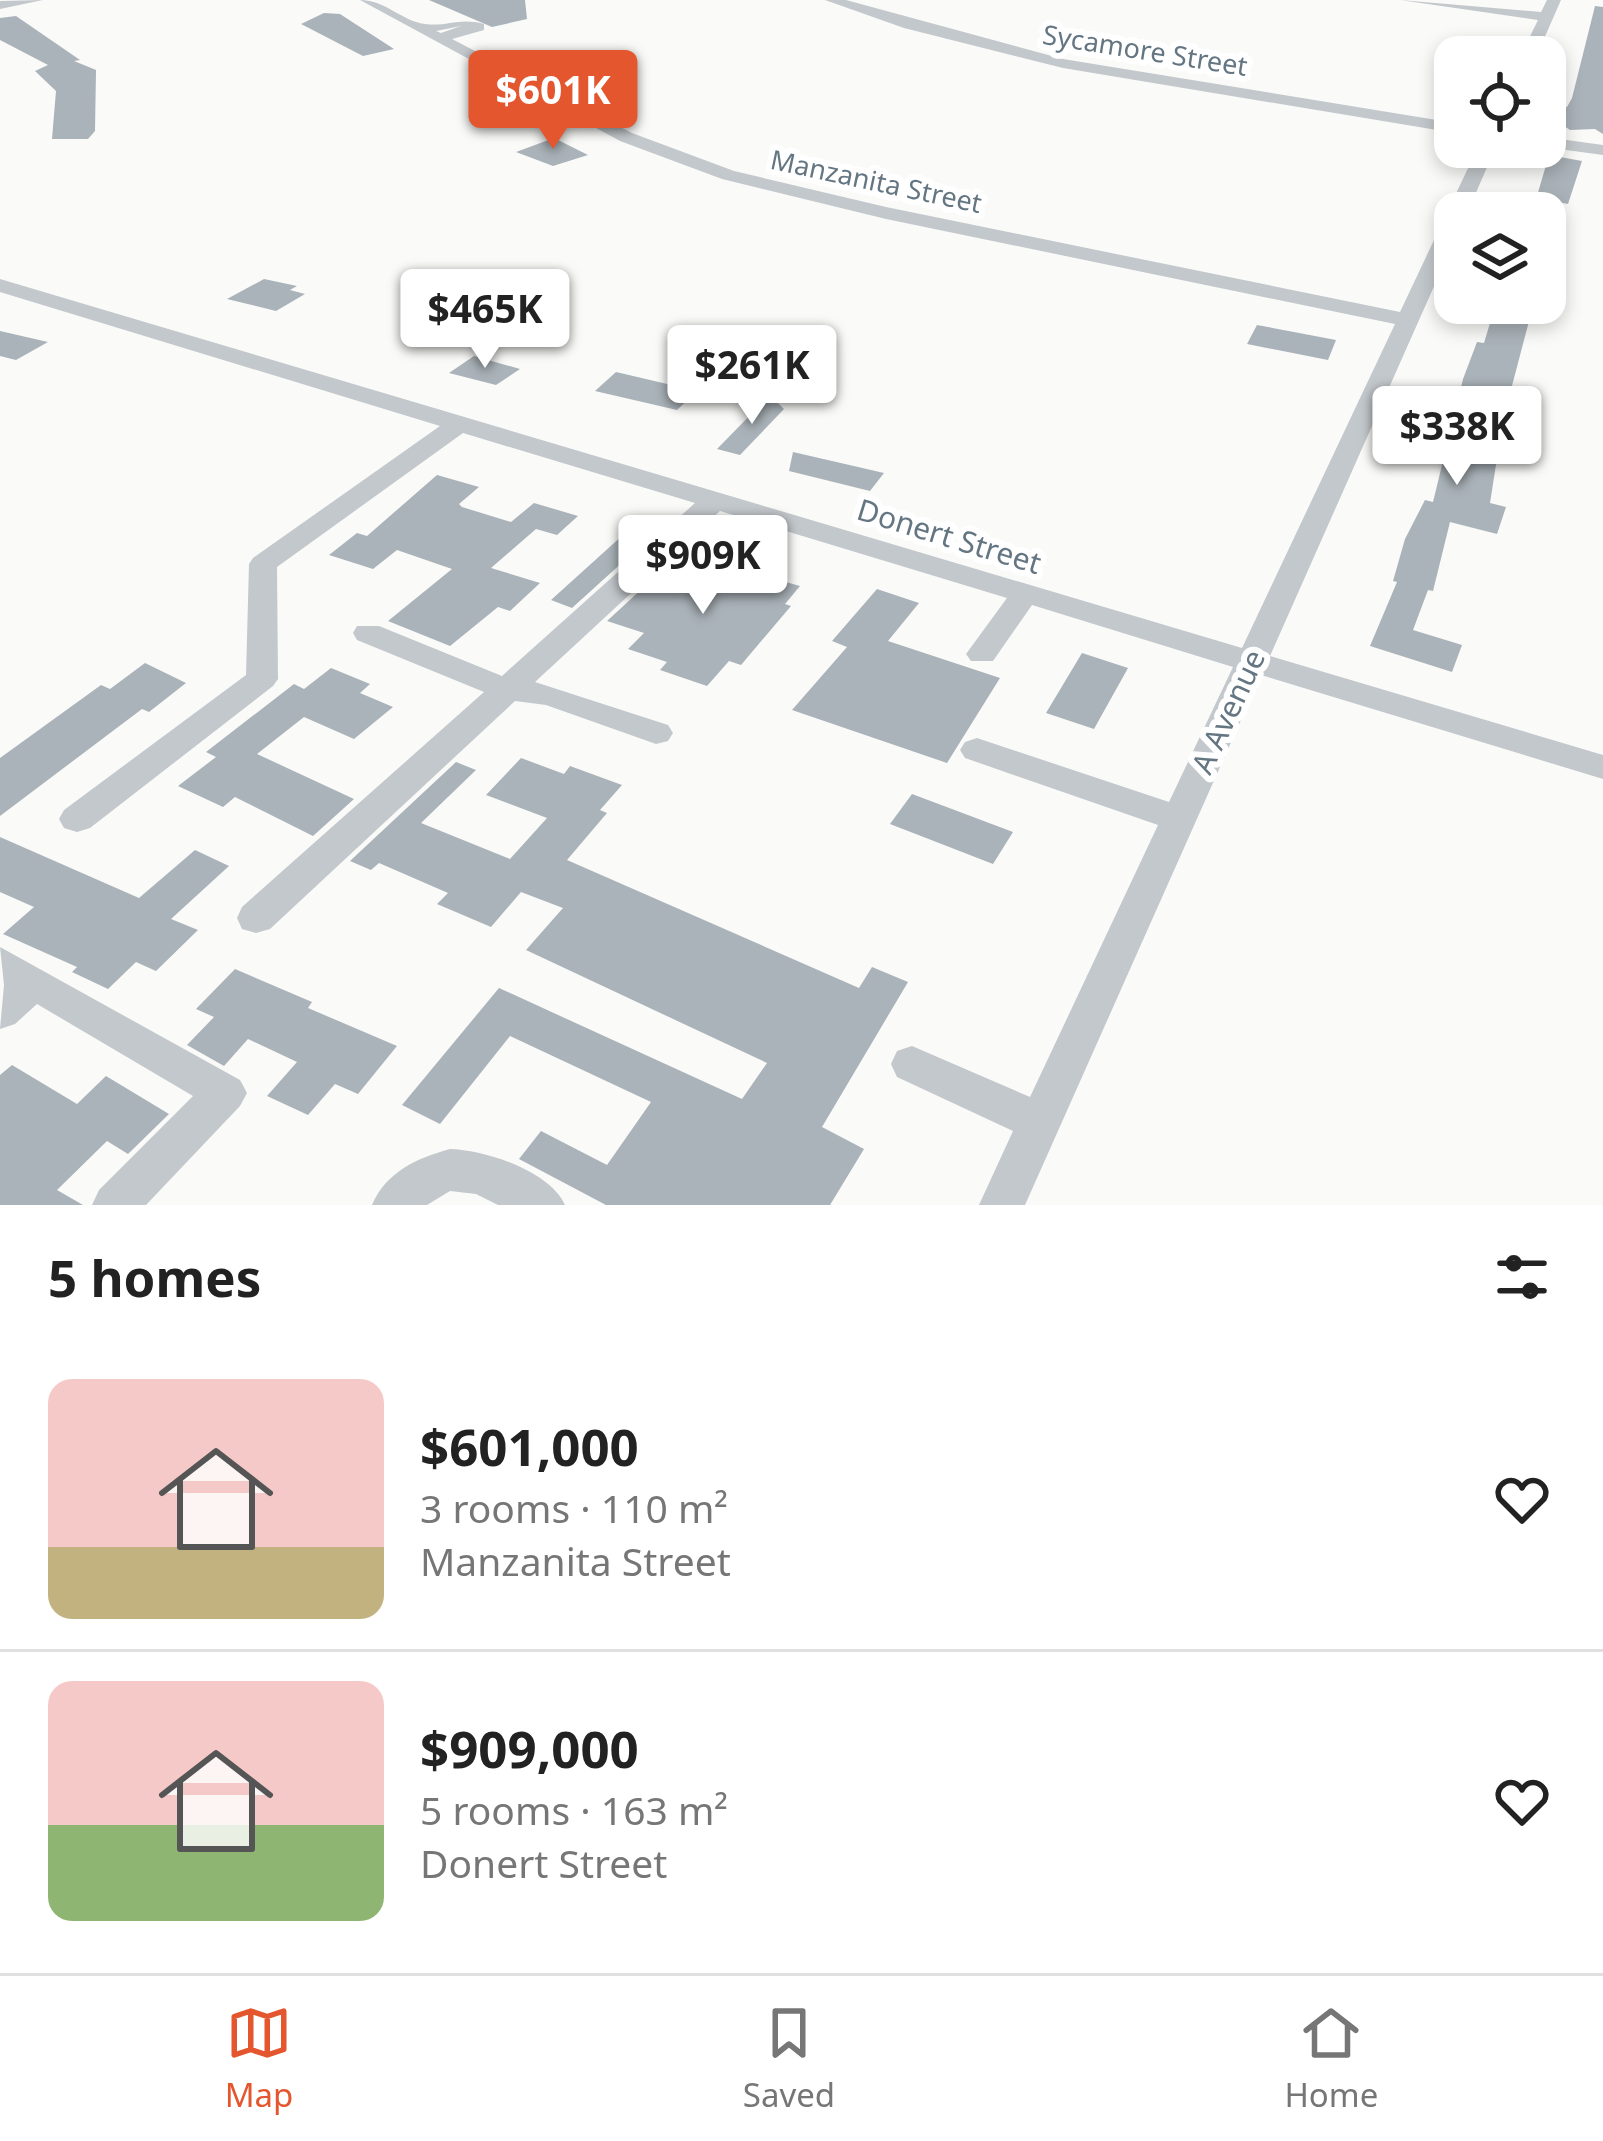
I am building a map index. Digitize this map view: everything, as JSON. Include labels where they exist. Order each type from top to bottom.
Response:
[{"type":"street","points":[[0,5],[36,0]]},
{"type":"street","name":"Manzanita Street","points":[[367,0],[626,136],[747,181],[1408,320]]},
{"type":"street","name":"Sycamore Street","points":[[832,0],[953,41],[1041,62],[1434,125]]},
{"type":"street","points":[[1407,0],[1546,17]]},
{"type":"street","points":[[1537,36],[1554,0]]},
{"type":"street","points":[[1566,145],[1603,151]]},
{"type":"street","name":"A Avenue","points":[[1002,1205],[1434,263]]},
{"type":"street","name":"Donert Street","points":[[1,286],[1603,767]]},
{"type":"street","points":[[77,819],[262,679],[263,564],[459,424]]},
{"type":"street","points":[[256,918],[714,501]]},
{"type":"street","points":[[982,653],[1024,595]]},
{"type":"street","points":[[368,633],[506,689],[551,695],[656,734]]},
{"type":"street","points":[[977,750],[1180,819]]},
{"type":"street","points":[[0,1012],[17,973],[225,1094],[115,1205]]},
{"type":"street","points":[[912,1064],[1040,1123]]},
{"type":"street","points":[[394,1205],[426,1178],[466,1166],[542,1205]]},
{"type":"building","points":[[429,0],[525,0],[527,19],[492,27]]},
{"type":"building","points":[[1595,6],[1603,7],[1603,134],[1566,127],[1566,107]]},
{"type":"building","points":[[324,13],[340,14],[394,49],[363,56],[301,24]]},
{"type":"building","points":[[16,16],[80,60],[74,61],[96,70],[95,131],[88,139],[52,139],[56,91],[35,71],[48,65],[0,40],[0,18]]},
{"type":"building","points":[[554,138],[588,155],[553,166],[516,152]]},
{"type":"building","points":[[1566,158],[1582,161],[1568,204],[1566,192],[1538,192],[1545,168],[1566,168]]},
{"type":"building","points":[[264,279],[297,286],[290,290],[305,294],[276,311],[227,299]]},
{"type":"building","points":[[1490,324],[1528,324],[1503,420],[1490,503],[1506,507],[1497,534],[1450,522],[1433,591],[1428,590],[1413,630],[1462,645],[1452,672],[1370,646],[1397,582],[1393,581],[1405,539],[1425,500],[1433,502],[1463,379],[1477,342],[1484,343]]},
{"type":"building","points":[[1257,325],[1336,340],[1328,360],[1247,344]]},
{"type":"building","points":[[0,331],[48,342],[16,360],[0,356]]},
{"type":"building","points":[[474,356],[520,369],[496,385],[449,373]]},
{"type":"building","points":[[616,372],[697,391],[677,410],[595,391]]},
{"type":"building","points":[[770,395],[784,409],[740,455],[717,449]]},
{"type":"building","points":[[793,452],[884,473],[870,491],[789,471]]},
{"type":"building","points":[[437,475],[479,487],[459,504],[462,507],[511,522],[534,503],[578,516],[557,535],[536,529],[491,568],[540,583],[510,611],[498,607],[450,646],[388,621],[452,569],[397,550],[373,569],[329,555],[357,533],[367,536]]},
{"type":"building","points":[[624,534],[646,541],[572,608],[551,600]]},
{"type":"building","points":[[682,552],[695,556],[691,560],[749,578],[754,573],[800,586],[785,604],[791,606],[741,665],[729,661],[707,686],[660,670],[667,662],[628,649],[644,633],[607,621]]},
{"type":"building","points":[[877,589],[919,603],[888,641],[1000,678],[947,763],[792,710],[847,647],[832,641]]},
{"type":"building","points":[[1082,653],[1128,668],[1094,729],[1046,713]]},
{"type":"building","points":[[145,663],[186,683],[149,712],[142,709],[0,816],[0,758],[101,685],[110,689]]},
{"type":"building","points":[[331,668],[370,684],[360,693],[393,707],[354,739],[304,717],[257,754],[354,799],[313,836],[235,797],[223,807],[178,786],[216,757],[206,752],[294,684],[304,689]]},
{"type":"building","points":[[521,758],[564,774],[570,766],[622,785],[600,810],[607,813],[567,860],[859,988],[872,967],[908,982],[822,1127],[864,1149],[830,1205],[606,1205],[519,1159],[541,1131],[607,1165],[651,1102],[510,1036],[440,1124],[402,1105],[499,988],[742,1099],[767,1063],[526,950],[563,908],[521,892],[491,927],[437,904],[448,893],[379,863],[371,870],[350,861],[456,762],[476,770],[421,823],[510,859],[547,818],[486,795]]},
{"type":"building","points":[[912,794],[1013,832],[993,864],[890,824]]},
{"type":"building","points":[[0,837],[139,898],[195,850],[229,866],[171,919],[198,930],[156,971],[136,962],[108,989],[72,972],[77,967],[3,934],[34,907],[0,892]]},
{"type":"building","points":[[235,969],[312,1002],[308,1008],[397,1046],[358,1094],[335,1084],[308,1115],[267,1096],[297,1062],[248,1039],[224,1066],[187,1045],[214,1017],[196,1009]]},
{"type":"building","points":[[12,1065],[77,1104],[106,1076],[169,1114],[128,1154],[107,1141],[57,1190],[83,1205],[0,1205],[0,1075]]}]
